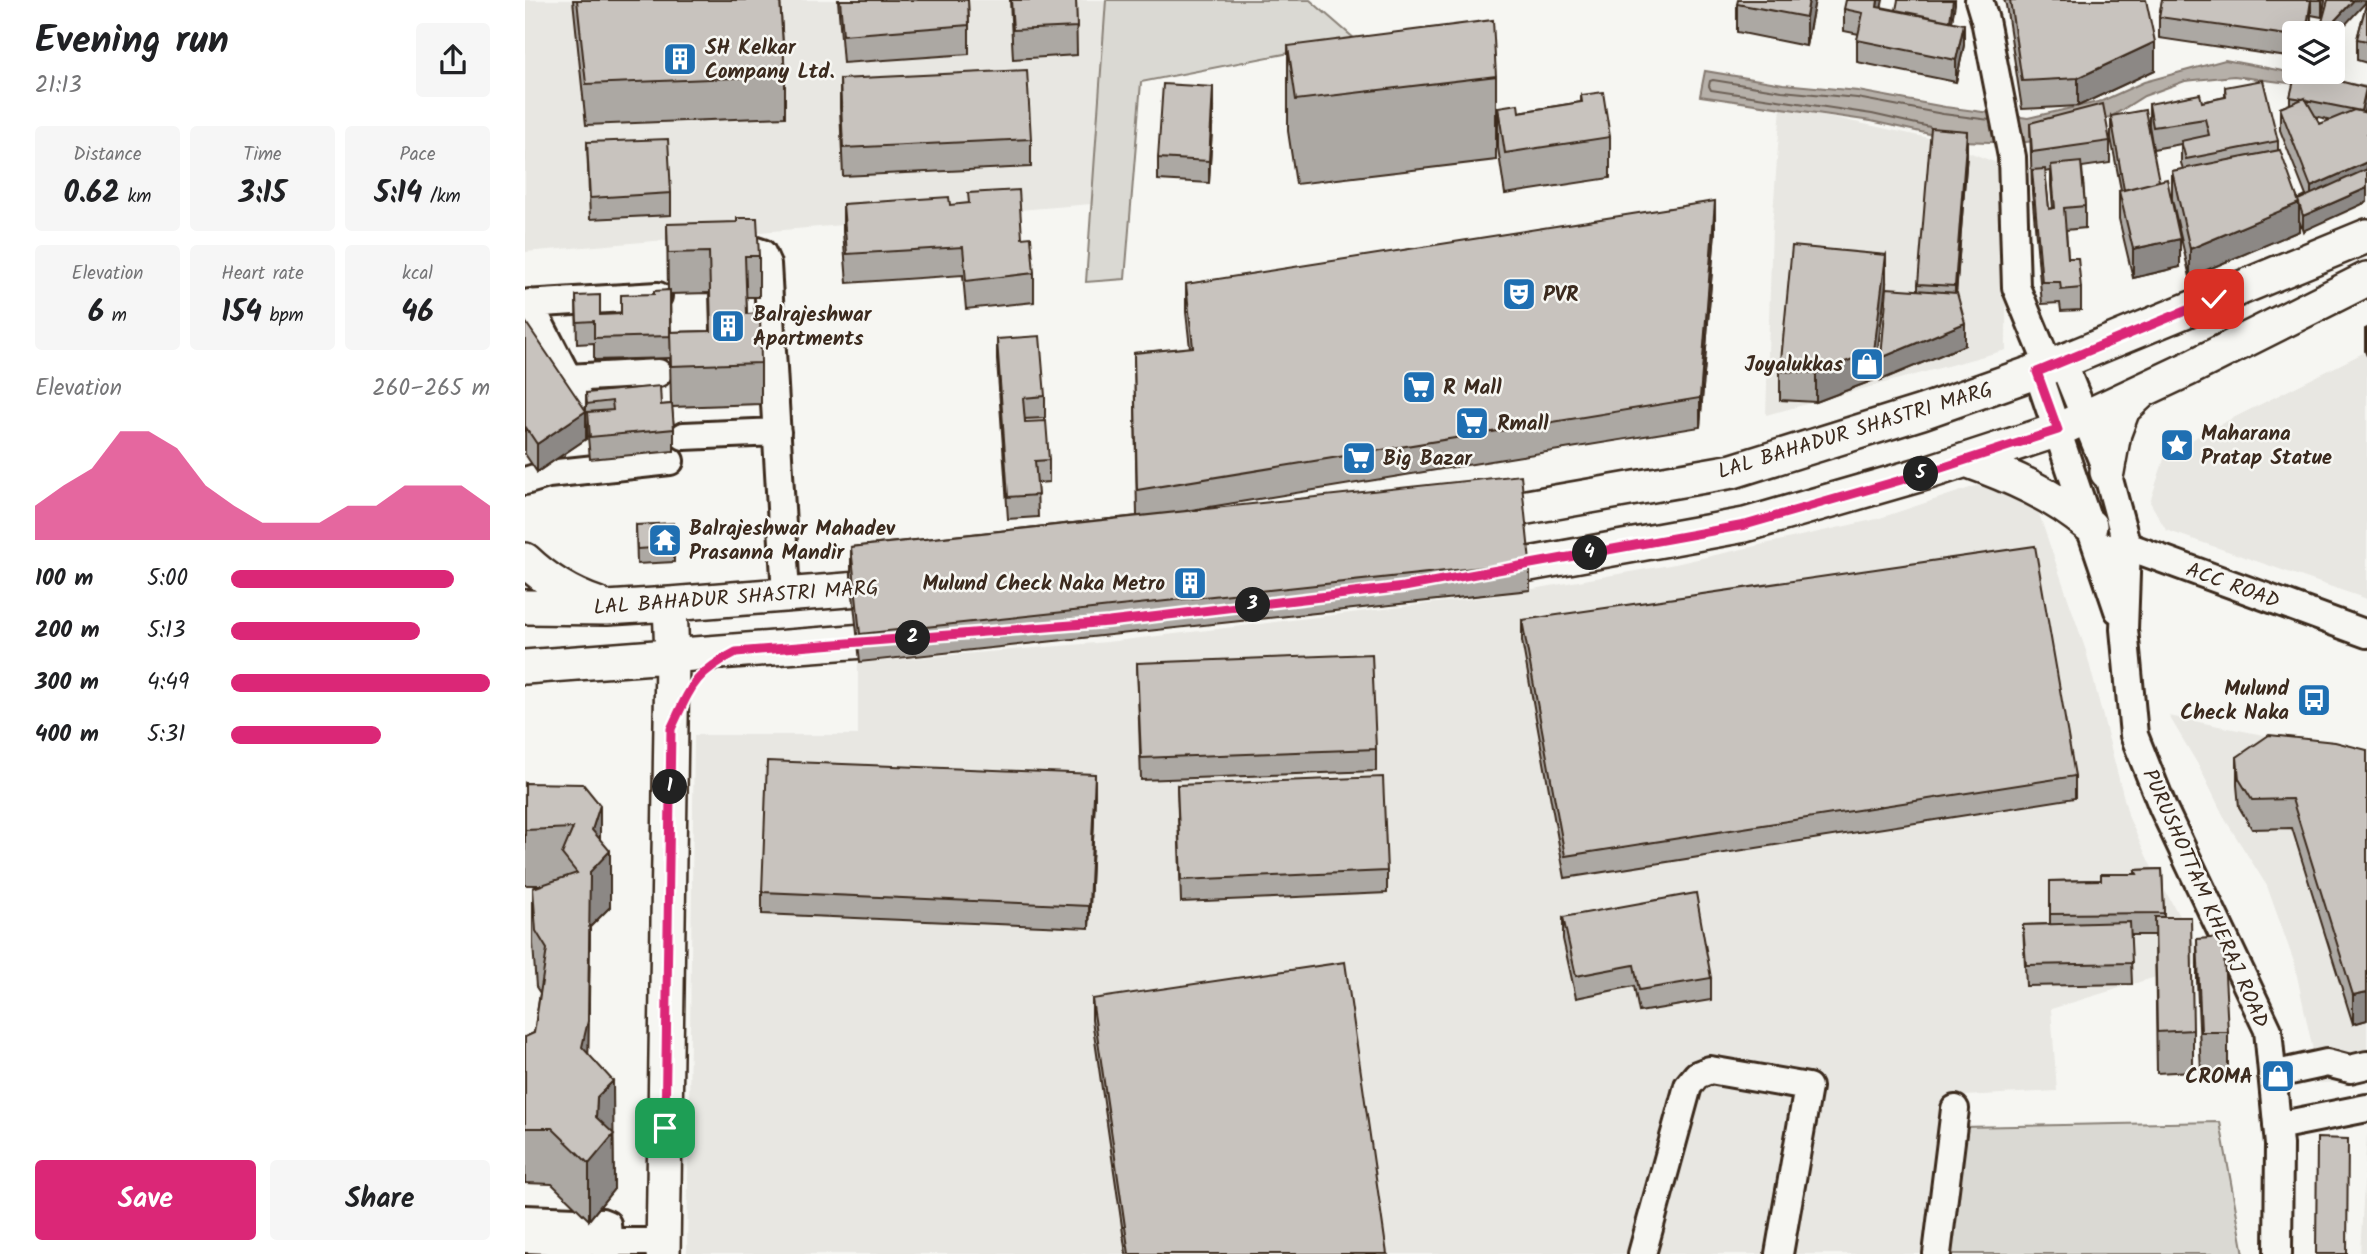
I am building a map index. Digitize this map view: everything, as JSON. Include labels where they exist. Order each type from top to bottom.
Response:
[{"type":"main road","name":"LAL BAHADUR SHASTRI MARG","points":[[1448,521],[1733,471],[1922,412],[2049,367],[2367,236]]},
{"type":"main road","points":[[1458,577],[1745,525],[1966,460],[2072,424],[2367,279]]},
{"type":"main road","points":[[2107,472],[2114,433],[2123,409],[2143,390]]},
{"type":"main road","points":[[1966,460],[1994,470],[2052,498],[2070,509],[2094,537]]},
{"type":"main road","points":[[525,560],[539,573],[576,597],[607,608]]},
{"type":"main road","name":"LAL BAHADUR SHASTRI MARG","points":[[525,607],[607,608],[923,584]]},
{"type":"main road","points":[[663,1241],[672,657],[670,604]]},
{"type":"main road","points":[[525,667],[929,636]]},
{"type":"main road","points":[[671,729],[695,679],[715,663],[736,652]]},
{"type":"main road","points":[[627,660],[643,670],[653,681],[671,729]]},
{"type":"street","points":[[1979,0],[2012,157],[2016,287],[2072,424],[2094,537],[2124,628]]},
{"type":"street","points":[[698,252],[753,250],[762,253],[767,264],[786,595]]},
{"type":"street","points":[[582,405],[527,304],[660,296]]},
{"type":"street","points":[[568,378],[658,373]]},
{"type":"street","points":[[2072,424],[2107,472],[2127,546],[2124,628]]},
{"type":"street","points":[[684,436],[777,432]]},
{"type":"street","points":[[525,481],[548,474],[670,461]]},
{"type":"street","name":"ACC ROAD","points":[[2094,537],[2127,546],[2367,634]]},
{"type":"street","name":"PURUSHOTTAM KHERAJ ROAD","points":[[2124,628],[2134,735],[2163,808],[2268,1030],[2277,1126],[2278,1254]]},
{"type":"street","points":[[2272,1075],[2327,1063],[2350,1069],[2367,1065]]},
{"type":"street","points":[[1643,1254],[1688,1086],[1697,1075],[1710,1070],[1808,1087],[1779,1254]]},
{"type":"street","points":[[2277,1126],[2367,1108]]},
{"type":"street","points":[[1937,1254],[1955,1109]]},
{"type":"street","points":[[525,1219],[602,1222],[607,1224],[609,1240]]},
{"type":"street","points":[[525,1239],[663,1241]]},
{"type":"shaded area","points":[[525,0],[1106,0],[1091,204],[525,252]]},
{"type":"shaded area","points":[[1106,0],[1310,0],[1356,40],[1141,82],[1125,279],[1086,282]]},
{"type":"shaded area","points":[[1781,106],[1938,140],[2007,167],[2006,350],[1766,415],[1772,227]]},
{"type":"shaded area","points":[[2367,351],[2367,599],[2166,530],[2150,502],[2164,459],[2201,434]]},
{"type":"shaded area","points":[[2000,478],[2036,505],[2086,651],[2129,818],[2150,864],[2205,962],[2051,1009],[2057,1091],[1946,1097],[1927,1254],[687,1254],[694,735],[858,735],[858,663],[1107,642],[1494,596],[1675,564],[1877,519]]},
{"type":"shaded area","points":[[2169,716],[2278,738],[2367,761],[2367,1081],[2320,1083],[2294,962],[2267,886],[2226,821],[2200,768]]},
{"type":"shaded area","points":[[2220,1122],[2244,1254],[1951,1254],[1962,1127]]},
{"type":"shaded area","points":[[2367,1133],[2367,1254],[2360,1254]]},
{"type":"water","points":[[2225,60],[2282,71],[2282,82],[2234,76],[2185,81],[2144,96],[2112,116],[2050,139],[2018,143],[1961,141],[1871,121],[1700,96],[1705,71],[1783,84],[1858,91],[1945,107],[2028,118],[2102,101],[2144,82]]},
{"type":"water","points":[[2345,83],[2367,87],[2367,98],[2296,84]]},
{"type":"building","name":"SH Kelkar Company Ltd.","points":[[577,0],[780,0],[785,76],[586,84]]},
{"type":"building","points":[[840,0],[968,0],[969,25],[843,35]]},
{"type":"building","points":[[1011,0],[1076,0],[1077,27],[1013,30]]},
{"type":"building","points":[[1738,0],[1809,0],[1806,17],[1737,4]]},
{"type":"building","points":[[1846,0],[1878,0],[1877,7],[1964,24],[1956,60],[1857,40],[1863,13],[1844,9]]},
{"type":"building","points":[[1898,0],[1953,0],[1950,21],[1896,10]]},
{"type":"building","points":[[2010,0],[2146,0],[2155,42],[2078,78],[2022,81]]},
{"type":"building","points":[[2162,0],[2311,0],[2308,21],[2282,21],[2282,34],[2159,17]]},
{"type":"building","points":[[2328,0],[2354,0],[2334,21],[2322,21]]},
{"type":"building","points":[[2367,1],[2367,41],[2357,39]]},
{"type":"building","points":[[1493,20],[1496,76],[1296,100],[1288,46]]},
{"type":"building","points":[[1027,70],[1031,139],[843,148],[840,79]]},
{"type":"building","points":[[2263,80],[2278,141],[2186,159],[2181,141],[2209,135],[2205,119],[2153,127],[2149,104],[2200,94],[2202,102],[2226,97],[2225,87]]},
{"type":"building","points":[[2345,82],[2366,88],[2361,111],[2290,97],[2293,84]]},
{"type":"building","points":[[1163,84],[1213,87],[1209,161],[1158,158]]},
{"type":"building","points":[[1603,92],[1610,137],[1505,153],[1498,107],[1518,104],[1519,112],[1582,102],[1581,95]]},
{"type":"building","points":[[2305,98],[2320,124],[2354,110],[2367,113],[2367,162],[2311,187],[2280,108]]},
{"type":"building","points":[[2103,104],[2110,141],[2032,152],[2030,123]]},
{"type":"building","points":[[2145,110],[2159,181],[2124,190],[2111,116]]},
{"type":"building","points":[[1931,128],[1967,131],[1955,286],[1918,284]]},
{"type":"building","points":[[668,139],[671,193],[590,198],[587,142]]},
{"type":"building","points":[[2280,150],[2299,203],[2190,249],[2172,171]]},
{"type":"building","points":[[2081,162],[2085,206],[2064,208],[2068,258],[2078,258],[2081,288],[2061,290],[2060,282],[2042,282],[2032,170],[2045,169],[2049,209],[2055,208],[2051,165]]},
{"type":"building","points":[[2367,169],[2367,188],[2303,216],[2298,200]]},
{"type":"building","points":[[2167,179],[2180,239],[2133,249],[2119,191]]},
{"type":"building","points":[[1019,190],[1022,238],[1031,237],[1034,273],[966,281],[963,247],[847,254],[843,204],[949,197],[950,205],[969,203],[968,193]]},
{"type":"building","name":"R Mall","points":[[1715,201],[1700,398],[1137,490],[1134,353],[1193,347],[1186,284]]},
{"type":"building","points":[[737,218],[757,218],[759,256],[745,256],[747,314],[760,313],[761,363],[671,366],[670,332],[711,331],[709,252],[668,253],[667,224],[737,222]]},
{"type":"building","points":[[1792,246],[1886,255],[1874,351],[1816,373],[1780,371]]},
{"type":"building","points":[[1887,288],[1957,293],[1965,323],[1881,358]]},
{"type":"building","points":[[670,290],[670,336],[594,338],[594,321],[577,322],[576,296],[600,295],[600,315],[621,314],[621,295],[654,294],[654,291]]},
{"type":"building","points":[[525,321],[586,411],[537,444],[525,426]]},
{"type":"building","points":[[1040,336],[1045,396],[1023,398],[1025,422],[1046,421],[1049,460],[1035,461],[1038,495],[1008,497],[997,339]]},
{"type":"building","points":[[660,386],[661,405],[672,404],[674,429],[590,437],[588,412],[613,410],[612,401],[587,404],[586,393]]},
{"type":"building","name":"Mulund Check Naka Metro","points":[[1521,475],[1530,562],[860,634],[851,547]]},
{"type":"building","points":[[673,523],[674,547],[637,549],[636,525]]},
{"type":"building","points":[[2035,546],[2075,776],[1565,856],[1522,620]]},
{"type":"building","points":[[1372,654],[1376,749],[1141,758],[1137,663]]},
{"type":"building","points":[[2269,735],[2335,742],[2367,750],[2367,992],[2353,995],[2292,799],[2252,800],[2239,779],[2237,757]]},
{"type":"building","points":[[767,761],[1095,774],[1089,906],[762,892]]},
{"type":"building","points":[[1383,777],[1387,871],[1181,880],[1177,785]]},
{"type":"building","points":[[525,783],[583,784],[600,805],[592,830],[610,851],[590,872],[588,1021],[582,1047],[613,1081],[597,1097],[596,1117],[614,1134],[589,1164],[552,1128],[525,1128],[525,1037],[534,1033],[547,949],[536,931],[533,888],[577,873],[562,854],[573,828],[525,830]]},
{"type":"building","points":[[2162,869],[2164,913],[2050,914],[2050,881],[2101,880],[2101,874],[2137,874],[2135,870]]},
{"type":"building","points":[[1696,893],[1711,978],[1639,990],[1634,965],[1576,976],[1563,917]]},
{"type":"building","points":[[2155,917],[2191,917],[2193,1030],[2157,1032]]},
{"type":"building","points":[[2130,922],[2132,963],[2026,965],[2023,925]]},
{"type":"building","points":[[2223,937],[2228,1032],[2201,1032],[2197,939]]},
{"type":"building","points":[[1345,962],[1387,1254],[1129,1254],[1092,999]]},
{"type":"building","points":[[2317,1138],[2348,1139],[2347,1254],[2316,1254]]},
{"type":"place","name":"SH Kelkar Company Ltd.","points":[[680,59]]},
{"type":"place","name":"PVR","points":[[1519,294]]},
{"type":"place","name":"Balrajeshwar Apartments","points":[[728,326]]},
{"type":"place","name":"Joyalukkas","points":[[1867,364]]},
{"type":"place","name":"R Mall","points":[[1419,387]]},
{"type":"place","name":"Rmall","points":[[1472,423]]},
{"type":"place","name":"Maharana Pratap Statue","points":[[2177,445]]},
{"type":"place","name":"Big Bazar","points":[[1359,458]]},
{"type":"place","name":"Balrajeshwar Mahadev Prasanna Mandir","points":[[665,540]]},
{"type":"place","name":"Mulund Check Naka Metro","points":[[1190,583]]},
{"type":"place","name":"Mulund Check Naka","points":[[2314,700]]},
{"type":"place","name":"CROMA","points":[[2278,1076]]},
{"type":"route","points":[[665,1128],[671,729],[695,679],[715,663],[736,652],[1109,622],[1404,587],[1745,525],[1929,472],[2058,430],[2037,372],[2214,299]]}]
